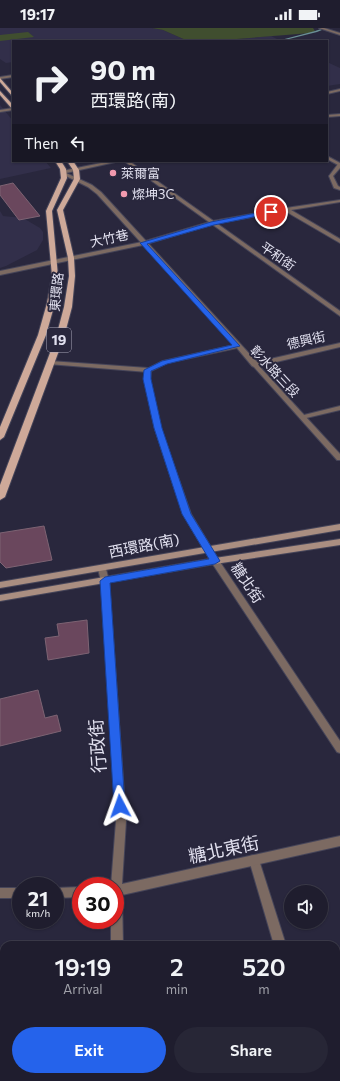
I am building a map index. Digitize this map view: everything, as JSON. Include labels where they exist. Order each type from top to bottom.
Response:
[{"type":"main road","points":[[0,79],[12,95]]},
{"type":"main road","points":[[0,92],[12,107]]},
{"type":"main road","points":[[58,162],[64,173]]},
{"type":"main road","points":[[71,162],[76,169],[77,178]]},
{"type":"main road","name":"東環路","points":[[0,437],[42,335],[51,303],[55,276],[48,211],[64,178],[64,173]]},
{"type":"main road","name":"東環路","points":[[0,497],[60,337],[68,307],[72,276],[71,258],[60,210],[77,178]]},
{"type":"main road","name":"西環路(南)","points":[[0,585],[102,569],[208,548],[340,527]]},
{"type":"main road","name":"西環路(南)","points":[[0,598],[215,561],[340,542]]},
{"type":"street","points":[[321,28],[340,34]]},
{"type":"street","points":[[0,79],[12,76]]},
{"type":"street","points":[[328,93],[340,90]]},
{"type":"street","points":[[0,111],[12,108]]},
{"type":"street","points":[[328,116],[340,115]]},
{"type":"street","points":[[328,158],[340,165],[331,176],[336,187],[340,189]]},
{"type":"street","points":[[64,173],[76,169],[113,162]]},
{"type":"street","name":"平和街","points":[[127,162],[340,314]]},
{"type":"street","name":"彰水路三段","points":[[64,173],[77,178],[99,193],[340,458]]},
{"type":"street","name":"大竹巷","points":[[0,273],[143,243],[213,223],[286,209],[340,201]]},
{"type":"street","points":[[286,209],[340,241]]},
{"type":"street","points":[[333,309],[340,307]]},
{"type":"street","name":"德興街","points":[[254,365],[340,345]]},
{"type":"street","points":[[50,363],[148,370],[165,362],[237,346]]},
{"type":"street","name":"糖北街","points":[[148,370],[147,379],[160,436],[187,514],[215,561],[340,749]]},
{"type":"street","points":[[302,417],[340,408]]},
{"type":"street","name":"行政街","points":[[102,569],[105,581],[121,821],[117,877]]},
{"type":"street","name":"糖北東街","points":[[124,889],[340,841]]},
{"type":"street","points":[[254,860],[279,941]]},
{"type":"street","points":[[0,893],[12,893]]},
{"type":"street","name":"行政街","points":[[117,929],[117,941]]},
{"type":"shaded area","points":[[0,28],[152,28],[163,30],[186,40],[12,40],[12,62],[6,63],[0,59]]},
{"type":"shaded area","points":[[271,36],[279,40],[227,40]]},
{"type":"shaded area","points":[[328,62],[340,68],[340,84],[328,86]]},
{"type":"shaded area","points":[[0,105],[12,120],[12,162],[46,162],[51,168],[0,179]]},
{"type":"shaded area","points":[[0,211],[3,216],[23,218],[40,228],[43,232],[43,240],[37,250],[0,268]]},
{"type":"green space","points":[[152,28],[313,28],[315,31],[311,33],[224,40],[186,40],[163,30]]},
{"type":"green space","points":[[28,32],[34,37],[0,41],[0,35]]},
{"type":"building","points":[[13,183],[40,216],[19,220],[0,195],[0,186]]},
{"type":"building","points":[[44,526],[52,560],[6,568],[0,562],[0,533]]},
{"type":"building","points":[[87,620],[89,653],[48,660],[45,638],[59,636],[57,624]]},
{"type":"building","points":[[38,690],[45,718],[57,715],[61,731],[0,746],[0,699]]},
{"type":"waterway","points":[[282,40],[316,32],[326,28]]},
{"type":"place","name":"萊爾富","points":[[113,173]]},
{"type":"place","name":"燦坤3C","points":[[124,194]]},
{"type":"route","points":[[120,806],[105,581],[215,561],[187,514],[158,428],[147,379],[148,370],[165,362],[237,346],[143,243],[213,223],[271,212]]}]
